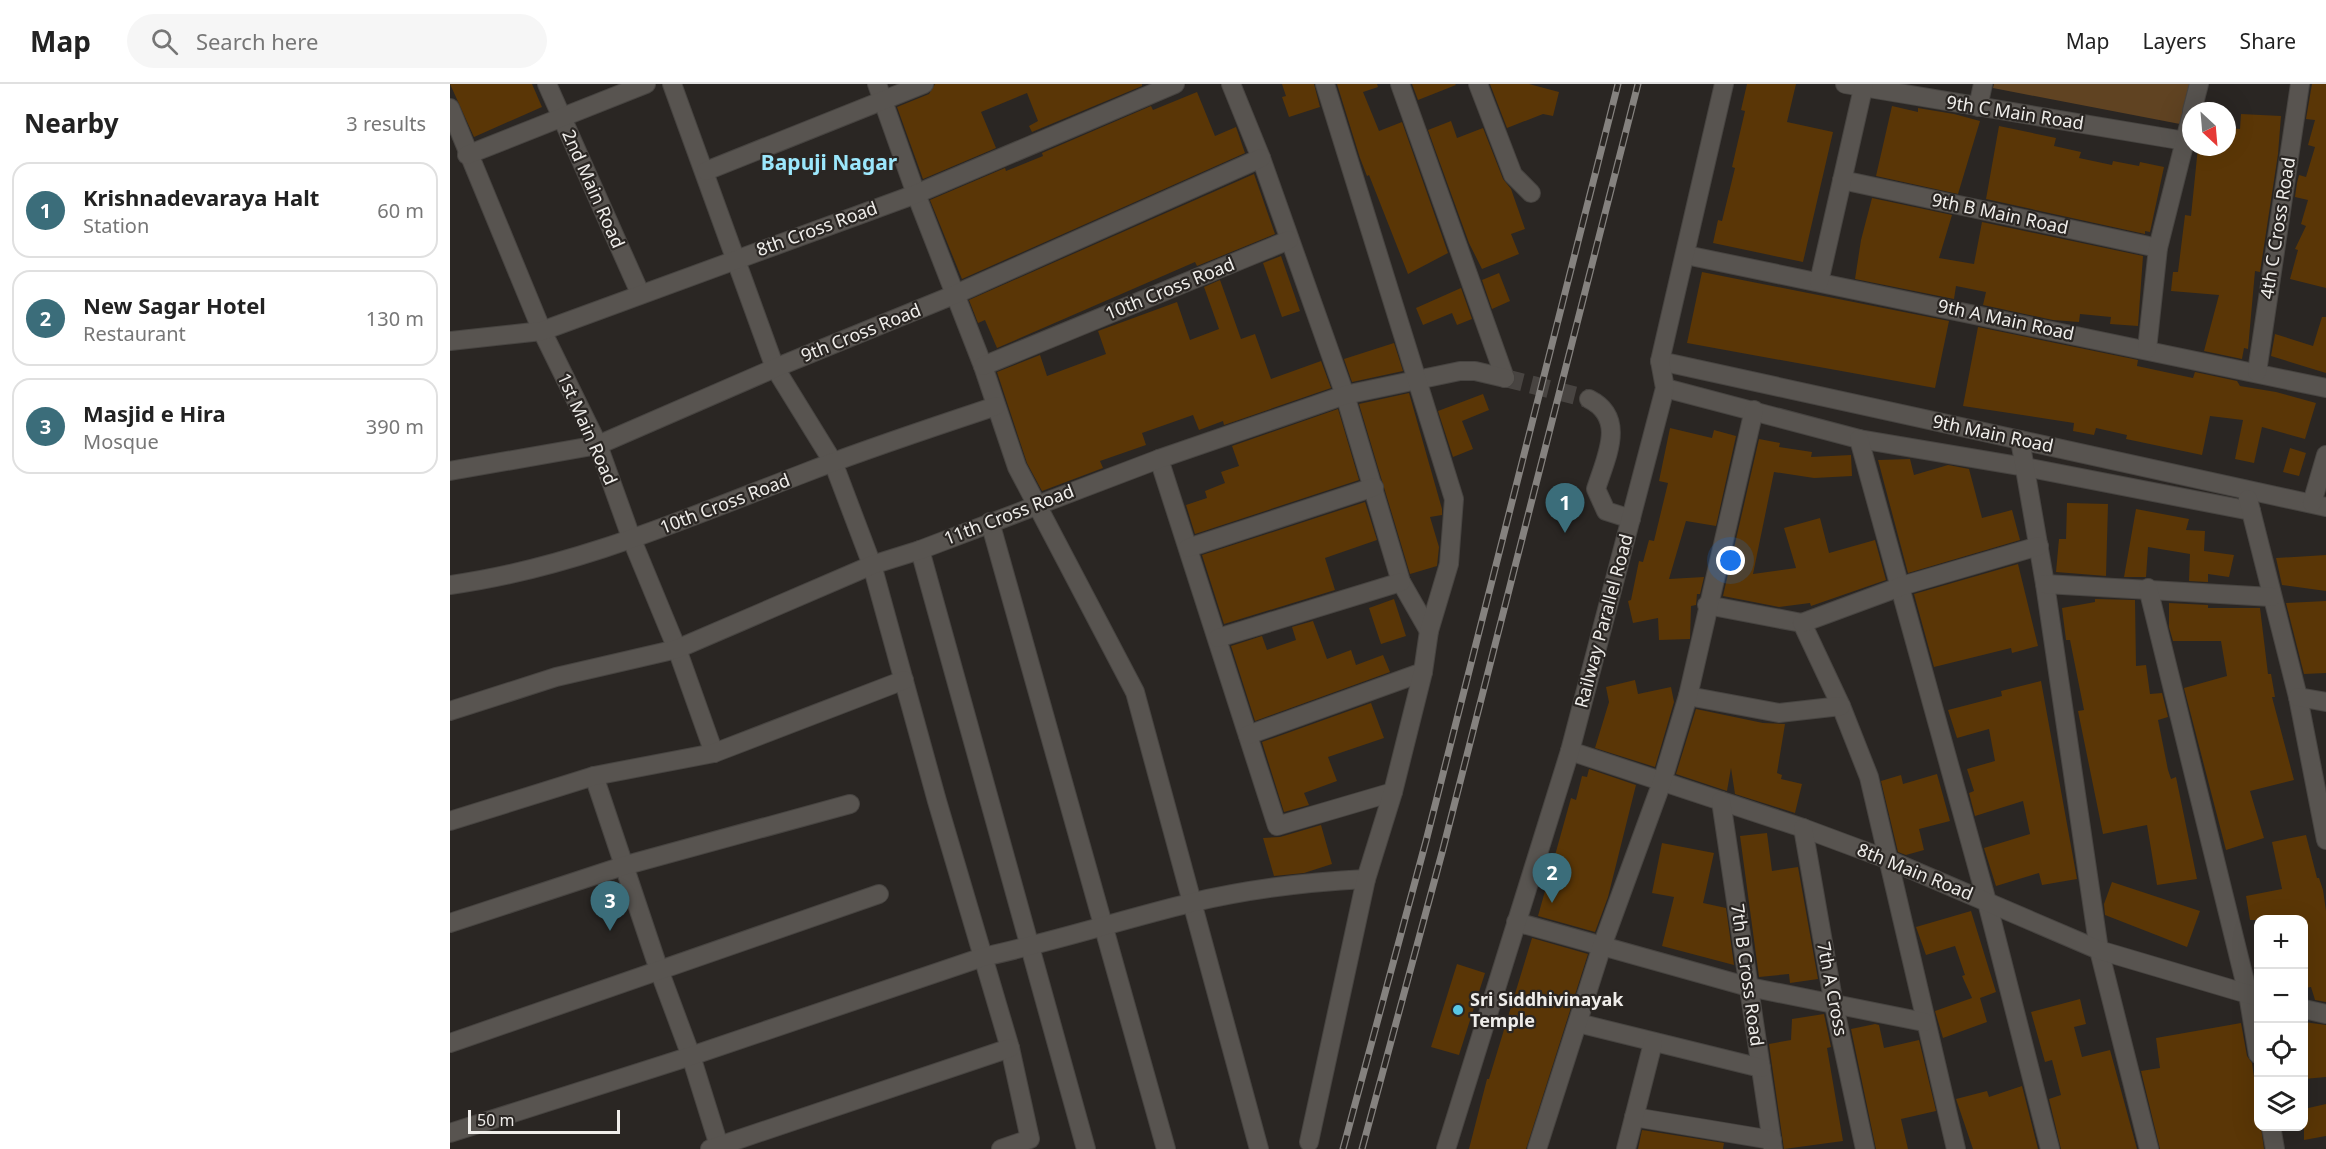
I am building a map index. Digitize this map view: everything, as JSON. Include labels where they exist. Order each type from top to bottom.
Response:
[{"type":"street","name":"2nd Main Road","points":[[547,84],[640,293]]},
{"type":"street","points":[[467,155],[560,116],[646,84]]},
{"type":"street","points":[[672,84],[706,171],[775,368],[833,462],[872,565],[1010,1048],[1030,1139],[1001,1149]]},
{"type":"street","points":[[706,171],[880,92],[924,84]]},
{"type":"street","name":"8th Cross Road","points":[[450,341],[542,331],[640,293],[916,194],[1175,84]]},
{"type":"street","points":[[1231,84],[1261,158],[1345,395],[1401,582],[1429,631]]},
{"type":"street","points":[[1309,1142],[1366,879],[1393,792],[1423,672],[1429,631],[1449,564],[1454,499],[1326,84]]},
{"type":"street","name":"11th Cross Road","points":[[450,711],[556,677],[677,649],[872,565],[920,550],[1038,503],[1159,459],[1345,395],[1468,371],[1505,378],[1400,84]]},
{"type":"street","points":[[1478,84],[1513,175],[1530,193]]},
{"type":"street","name":"Railway Parallel Road","points":[[1446,1149],[1570,751],[1631,519],[1665,388],[1660,361],[1724,84]]},
{"type":"street","points":[[1978,107],[1983,84]]},
{"type":"street","points":[[2194,102],[2199,84]]},
{"type":"street","name":"4th C Cross Road","points":[[2257,372],[2300,84]]},
{"type":"street","points":[[1819,282],[1842,180],[1857,86]]},
{"type":"street","name":"9th C Main Road","points":[[1857,86],[2182,141]]},
{"type":"street","points":[[880,92],[916,194],[984,366],[1017,467],[1038,503],[1135,692],[1259,1149]]},
{"type":"street","name":"1st Main Road","points":[[450,108],[467,155],[542,331],[597,445],[632,540],[677,649],[714,753]]},
{"type":"street","points":[[2147,349],[2158,248],[2182,153]]},
{"type":"street","name":"9th Cross Road","points":[[450,471],[597,445],[775,368],[956,294],[1261,158]]},
{"type":"street","name":"9th B Main Road","points":[[1842,180],[2158,248]]},
{"type":"street","name":"10th Cross Road","points":[[984,366],[1289,240]]},
{"type":"street","name":"9th A Main Road","points":[[1686,255],[2326,388]]},
{"type":"street","name":"9th Main Road","points":[[1660,361],[2319,505]]},
{"type":"street","points":[[1665,388],[1859,439],[2025,467],[2250,511]]},
{"type":"street","points":[[1589,399],[1603,406],[1611,423],[1610,445],[1596,489],[1606,511],[1631,519]]},
{"type":"street","name":"10th Cross Road","points":[[450,585],[503,578],[632,540],[833,462],[996,406]]},
{"type":"street","points":[[1537,1149],[1602,946],[1662,782],[1688,696],[1707,605],[1754,410]]},
{"type":"street","points":[[1859,439],[1987,902],[2050,1149]]},
{"type":"street","points":[[2020,440],[2045,584],[2099,950],[2149,1149]]},
{"type":"street","points":[[2319,505],[2326,455]]},
{"type":"street","points":[[1159,459],[1277,826],[1393,792]]},
{"type":"street","points":[[1188,548],[1374,487]]},
{"type":"street","points":[[2245,489],[2298,698],[2326,840]]},
{"type":"street","points":[[990,522],[1166,1149]]},
{"type":"street","points":[[1707,605],[1802,623],[1900,588],[2039,546]]},
{"type":"street","points":[[920,550],[1086,1149]]},
{"type":"street","points":[[1218,638],[1401,582]]},
{"type":"street","points":[[2045,584],[2148,588],[2272,597]]},
{"type":"street","points":[[2148,588],[2253,996],[2256,1023]]},
{"type":"street","points":[[1802,623],[1841,706],[1869,777],[1924,1022],[1956,1149]]},
{"type":"street","points":[[1248,735],[1423,672]]},
{"type":"street","points":[[450,821],[594,776],[714,753],[904,680]]},
{"type":"street","points":[[1688,696],[1779,713],[1841,706]]},
{"type":"street","points":[[2298,698],[2326,702]]},
{"type":"street","name":"8th Main Road","points":[[1570,751],[1803,828],[1889,860],[2099,950],[2253,996]]},
{"type":"street","points":[[594,776],[659,970],[691,1056],[716,1148],[1010,1048]]},
{"type":"street","name":"7th B Cross Road","points":[[1721,801],[1773,1144]]},
{"type":"street","points":[[450,923],[623,866],[850,804]]},
{"type":"street","name":"7th A Cross","points":[[1803,828],[1834,1005],[1865,1149]]},
{"type":"street","points":[[450,1133],[691,1056],[983,957],[1030,947],[1192,902],[1295,883],[1366,879]]},
{"type":"street","points":[[450,1043],[879,894]]},
{"type":"street","points":[[1516,922],[1749,987],[1924,1022]]},
{"type":"street","points":[[2308,1010],[2326,1014]]},
{"type":"street","points":[[1578,1023],[1761,1068]]},
{"type":"street","points":[[1626,1149],[1653,1043]]},
{"type":"street","points":[[1634,1117],[1773,1144]]},
{"type":"street","points":[[2272,1131],[2275,1149]]},
{"type":"shaded area","points":[[1994,84],[2194,84],[2188,102],[2182,102],[2180,124],[1993,88]]},
{"type":"building","points":[[450,84],[532,84],[542,107],[474,137]]},
{"type":"building","points":[[935,84],[1142,84],[1142,86],[1032,132],[1029,126],[1038,121],[1027,93],[981,112],[996,148],[923,179],[897,107],[929,94]]},
{"type":"building","points":[[1282,84],[1314,84],[1320,107],[1289,117],[1282,97],[1286,96]]},
{"type":"building","points":[[1337,84],[1377,84],[1378,87],[1363,92],[1379,131],[1402,122],[1448,253],[1408,274],[1369,175],[1367,176],[1360,158]]},
{"type":"building","points":[[1412,84],[1455,84],[1456,85],[1418,100]]},
{"type":"building","points":[[1490,84],[1529,84],[1559,92],[1553,116],[1543,114],[1507,128]]},
{"type":"building","points":[[1747,84],[1796,84],[1787,122],[1833,132],[1803,262],[1713,243],[1718,220],[1722,221],[1735,168],[1732,167],[1745,111],[1741,110]]},
{"type":"building","points":[[2312,84],[2326,84],[2326,288],[2290,279],[2298,250],[2295,249],[2306,226],[2301,224],[2308,200],[2295,197],[2297,183],[2299,175],[2306,177],[2315,147],[2308,145],[2315,120],[2306,119]]},
{"type":"building","points":[[1197,92],[1215,136],[1236,127],[1245,153],[962,279],[930,200],[1005,168],[1006,171],[1043,156],[1042,153],[1151,106],[1153,110]]},
{"type":"building","points":[[1892,106],[1918,112],[1918,108],[1954,114],[1980,121],[1958,194],[1876,176]]},
{"type":"building","points":[[2241,114],[2281,116],[2278,154],[2260,272],[2255,271],[2248,349],[2244,348],[2242,359],[2204,351],[2219,295],[2171,291],[2173,272],[2178,272],[2185,215],[2191,216],[2197,156],[2236,156],[2236,129],[2240,129]]},
{"type":"building","points":[[1451,121],[1457,138],[1483,128],[1503,179],[1511,189],[1525,229],[1511,234],[1519,254],[1482,269],[1469,243],[1428,130]]},
{"type":"building","points":[[1999,126],[2056,138],[2054,146],[2081,152],[2079,158],[2112,165],[2113,161],[2139,166],[2140,162],[2164,167],[2150,232],[2145,231],[2145,234],[1986,199]]},
{"type":"building","points":[[1254,174],[1275,234],[1197,266],[1195,262],[997,348],[985,320],[978,323],[969,300]]},
{"type":"building","points":[[1872,198],[1952,215],[1939,258],[1974,264],[1982,222],[2143,256],[2138,326],[2110,324],[2111,317],[2080,314],[2079,322],[2053,320],[1983,305],[1986,292],[1956,286],[1954,299],[1855,279],[1861,240]]},
{"type":"building","points":[[1281,256],[1300,311],[1282,317],[1263,263]]},
{"type":"building","points":[[1702,272],[1949,321],[1935,388],[1687,343]]},
{"type":"building","points":[[1499,273],[1510,301],[1492,309],[1482,280]]},
{"type":"building","points":[[1220,280],[1241,339],[1255,334],[1271,379],[1321,361],[1331,388],[1224,425],[1223,421],[1199,430],[1193,415],[1142,433],[1146,445],[1100,461],[1103,468],[1042,491],[1027,463],[997,372],[1040,355],[1047,376],[1106,354],[1098,331],[1177,302],[1190,340],[1219,329],[1204,287]]},
{"type":"building","points":[[1461,288],[1472,319],[1457,325],[1452,313],[1423,325],[1416,308]]},
{"type":"building","points":[[2322,317],[2326,317],[2326,373],[2271,356],[2275,334],[2313,346]]},
{"type":"building","points":[[1978,327],[2138,360],[2137,366],[2193,378],[2195,372],[2237,381],[2240,386],[2276,392],[2316,403],[2305,439],[2262,427],[2254,463],[2235,459],[2243,420],[2210,416],[2202,455],[2126,439],[2127,435],[2096,428],[2094,435],[2073,431],[2074,423],[1963,406]]},
{"type":"building","points":[[1394,343],[1403,371],[1352,382],[1344,359]]},
{"type":"building","points":[[1409,393],[1442,509],[1442,515],[1430,517],[1439,547],[1437,566],[1410,574],[1359,404]]},
{"type":"building","points":[[1483,394],[1489,410],[1462,421],[1473,449],[1453,457],[1438,411]]},
{"type":"building","points":[[1338,409],[1359,480],[1195,534],[1186,505],[1207,498],[1205,491],[1225,483],[1221,472],[1239,466],[1232,446]]},
{"type":"building","points":[[1670,428],[1712,438],[1714,430],[1736,436],[1716,526],[1686,521],[1669,579],[1704,577],[1700,594],[1697,594],[1696,605],[1691,606],[1690,639],[1659,640],[1658,618],[1633,623],[1628,601],[1631,600],[1639,561],[1643,562],[1649,540],[1654,541],[1668,483],[1659,481]]},
{"type":"building","points":[[1759,439],[1780,443],[1779,447],[1812,452],[1811,457],[1851,455],[1852,476],[1814,478],[1774,472],[1753,574],[1796,568],[1784,528],[1820,518],[1829,553],[1875,540],[1886,580],[1811,606],[1810,603],[1779,607],[1723,596]]},
{"type":"building","points":[[2290,448],[2306,453],[2299,476],[2283,472]]},
{"type":"building","points":[[1910,459],[1914,475],[1948,465],[1969,469],[1982,518],[2012,510],[2020,540],[1908,573],[1878,460]]},
{"type":"building","points":[[1365,502],[1377,540],[1325,558],[1335,590],[1224,624],[1202,555]]},
{"type":"building","points":[[2067,503],[2108,504],[2106,576],[2056,572],[2059,539],[2066,539]]},
{"type":"building","points":[[2136,509],[2189,519],[2186,530],[2205,531],[2204,551],[2234,555],[2229,577],[2208,574],[2208,582],[2189,581],[2190,554],[2148,547],[2146,577],[2124,577]]},
{"type":"building","points":[[2326,555],[2326,591],[2282,585],[2276,558]]},
{"type":"building","points":[[2018,564],[2038,646],[2012,653],[2011,648],[1934,667],[1914,594]]},
{"type":"building","points":[[1394,599],[1406,636],[1381,644],[1369,608]]},
{"type":"building","points":[[2095,599],[2135,600],[2136,666],[2146,665],[2150,694],[2162,693],[2168,717],[2158,720],[2168,770],[2171,779],[2176,777],[2197,879],[2157,885],[2147,825],[2103,834],[2078,711],[2084,710],[2070,640],[2066,640],[2062,608],[2095,602]]},
{"type":"building","points":[[2326,601],[2326,673],[2304,674],[2286,603]]},
{"type":"building","points":[[2169,603],[2208,605],[2208,608],[2260,608],[2268,674],[2271,674],[2275,697],[2272,697],[2294,780],[2250,791],[2264,838],[2226,850],[2184,688],[2227,676],[2221,641],[2173,641],[2169,627]]},
{"type":"building","points":[[1313,621],[1327,659],[1351,650],[1356,665],[1383,655],[1390,672],[1255,721],[1231,646],[1262,636],[1267,650],[1296,640],[1292,627]]},
{"type":"building","points":[[1635,680],[1638,694],[1671,687],[1674,702],[1655,767],[1595,748],[1609,702],[1606,687]]},
{"type":"building","points":[[2041,681],[2077,879],[2042,885],[2039,873],[1996,886],[1984,848],[2030,834],[2023,801],[1975,816],[1969,793],[1974,791],[1967,769],[1995,761],[1989,729],[1957,738],[1948,710],[2002,696],[2001,691]]},
{"type":"building","points":[[1371,703],[1384,738],[1328,757],[1337,781],[1304,793],[1309,805],[1284,812],[1262,742]]},
{"type":"building","points":[[1696,709],[1763,723],[1785,724],[1777,773],[1782,775],[1781,779],[1802,784],[1795,813],[1735,794],[1731,768],[1727,791],[1676,774]]},
{"type":"building","points":[[1589,769],[1636,785],[1608,897],[1595,932],[1538,916],[1571,798],[1576,800],[1582,776],[1587,777]]},
{"type":"building","points":[[1937,774],[1950,821],[1919,829],[1924,850],[1906,855],[1898,852],[1881,781],[1901,775],[1903,784]]},
{"type":"building","points":[[1321,825],[1332,864],[1304,873],[1274,876],[1263,838],[1280,837]]},
{"type":"building","points":[[1767,833],[1772,871],[1798,867],[1818,979],[1790,983],[1789,974],[1759,977],[1740,836]]},
{"type":"building","points":[[2306,835],[2317,878],[2323,890],[2326,911],[2326,1002],[2315,1000],[2311,987],[2308,987],[2308,915],[2254,915],[2254,920],[2250,920],[2246,896],[2282,889],[2272,842]]},
{"type":"building","points":[[1662,843],[1714,853],[1703,903],[1726,908],[1734,965],[1662,946],[1674,897],[1652,893]]},
{"type":"building","points":[[2112,882],[2200,911],[2187,947],[2105,915],[2104,904]]},
{"type":"building","points":[[1971,911],[1996,992],[1980,998],[1987,1022],[1943,1038],[1935,1011],[1972,998],[1962,976],[1965,975],[1955,946],[1926,955],[1916,927]]},
{"type":"building","points":[[1532,938],[1588,954],[1526,1149],[1469,1149],[1487,1079],[1489,1079]]},
{"type":"building","name":"Sri Siddhivinayak Temple","points":[[1457,964],[1485,973],[1459,1055],[1431,1047]]},
{"type":"building","points":[[2080,999],[2086,1024],[2074,1027],[2082,1057],[2110,1050],[2137,1149],[2061,1149],[2049,1099],[2061,1095],[2052,1060],[2045,1062],[2031,1012]]},
{"type":"building","points":[[1824,1014],[1831,1047],[1827,1048],[1843,1141],[1784,1149],[1769,1044],[1791,1040],[1792,1019]]},
{"type":"building","points":[[2241,1023],[2247,1056],[2252,1063],[2254,1077],[2254,1131],[2261,1131],[2264,1149],[2160,1149],[2141,1071],[2160,1068],[2156,1038]]},
{"type":"building","points":[[2308,1023],[2326,1025],[2326,1077],[2308,1079]]},
{"type":"building","points":[[1879,1025],[1884,1048],[1919,1040],[1936,1111],[1901,1119],[1908,1149],[1876,1149],[1851,1029]]},
{"type":"building","points":[[2022,1086],[2038,1149],[1973,1149],[1956,1099],[1987,1091],[1989,1097]]},
{"type":"building","points":[[2326,1104],[2326,1136],[2304,1140],[2304,1131],[2308,1131],[2308,1108]]},
{"type":"building","points":[[1642,1130],[1724,1143],[1723,1149],[1638,1149]]},
{"type":"tunnel","points":[[1505,378],[1589,399]]},
{"type":"railway","points":[[1343,1149],[1426,841],[1618,84]]},
{"type":"railway","points":[[1362,1149],[1443,849],[1638,84]]},
{"type":"place","name":"Krishnadevaraya Halt","points":[[1565,533]]},
{"type":"place","name":"New Sagar Hotel","points":[[1552,903]]},
{"type":"place","name":"Masjid e Hira","points":[[610,931]]},
{"type":"place","name":"Sri Siddhivinayak Temple","points":[[1458,1010]]},
{"type":"district","name":"Bapuji Nagar","points":[[829,163]]}]
